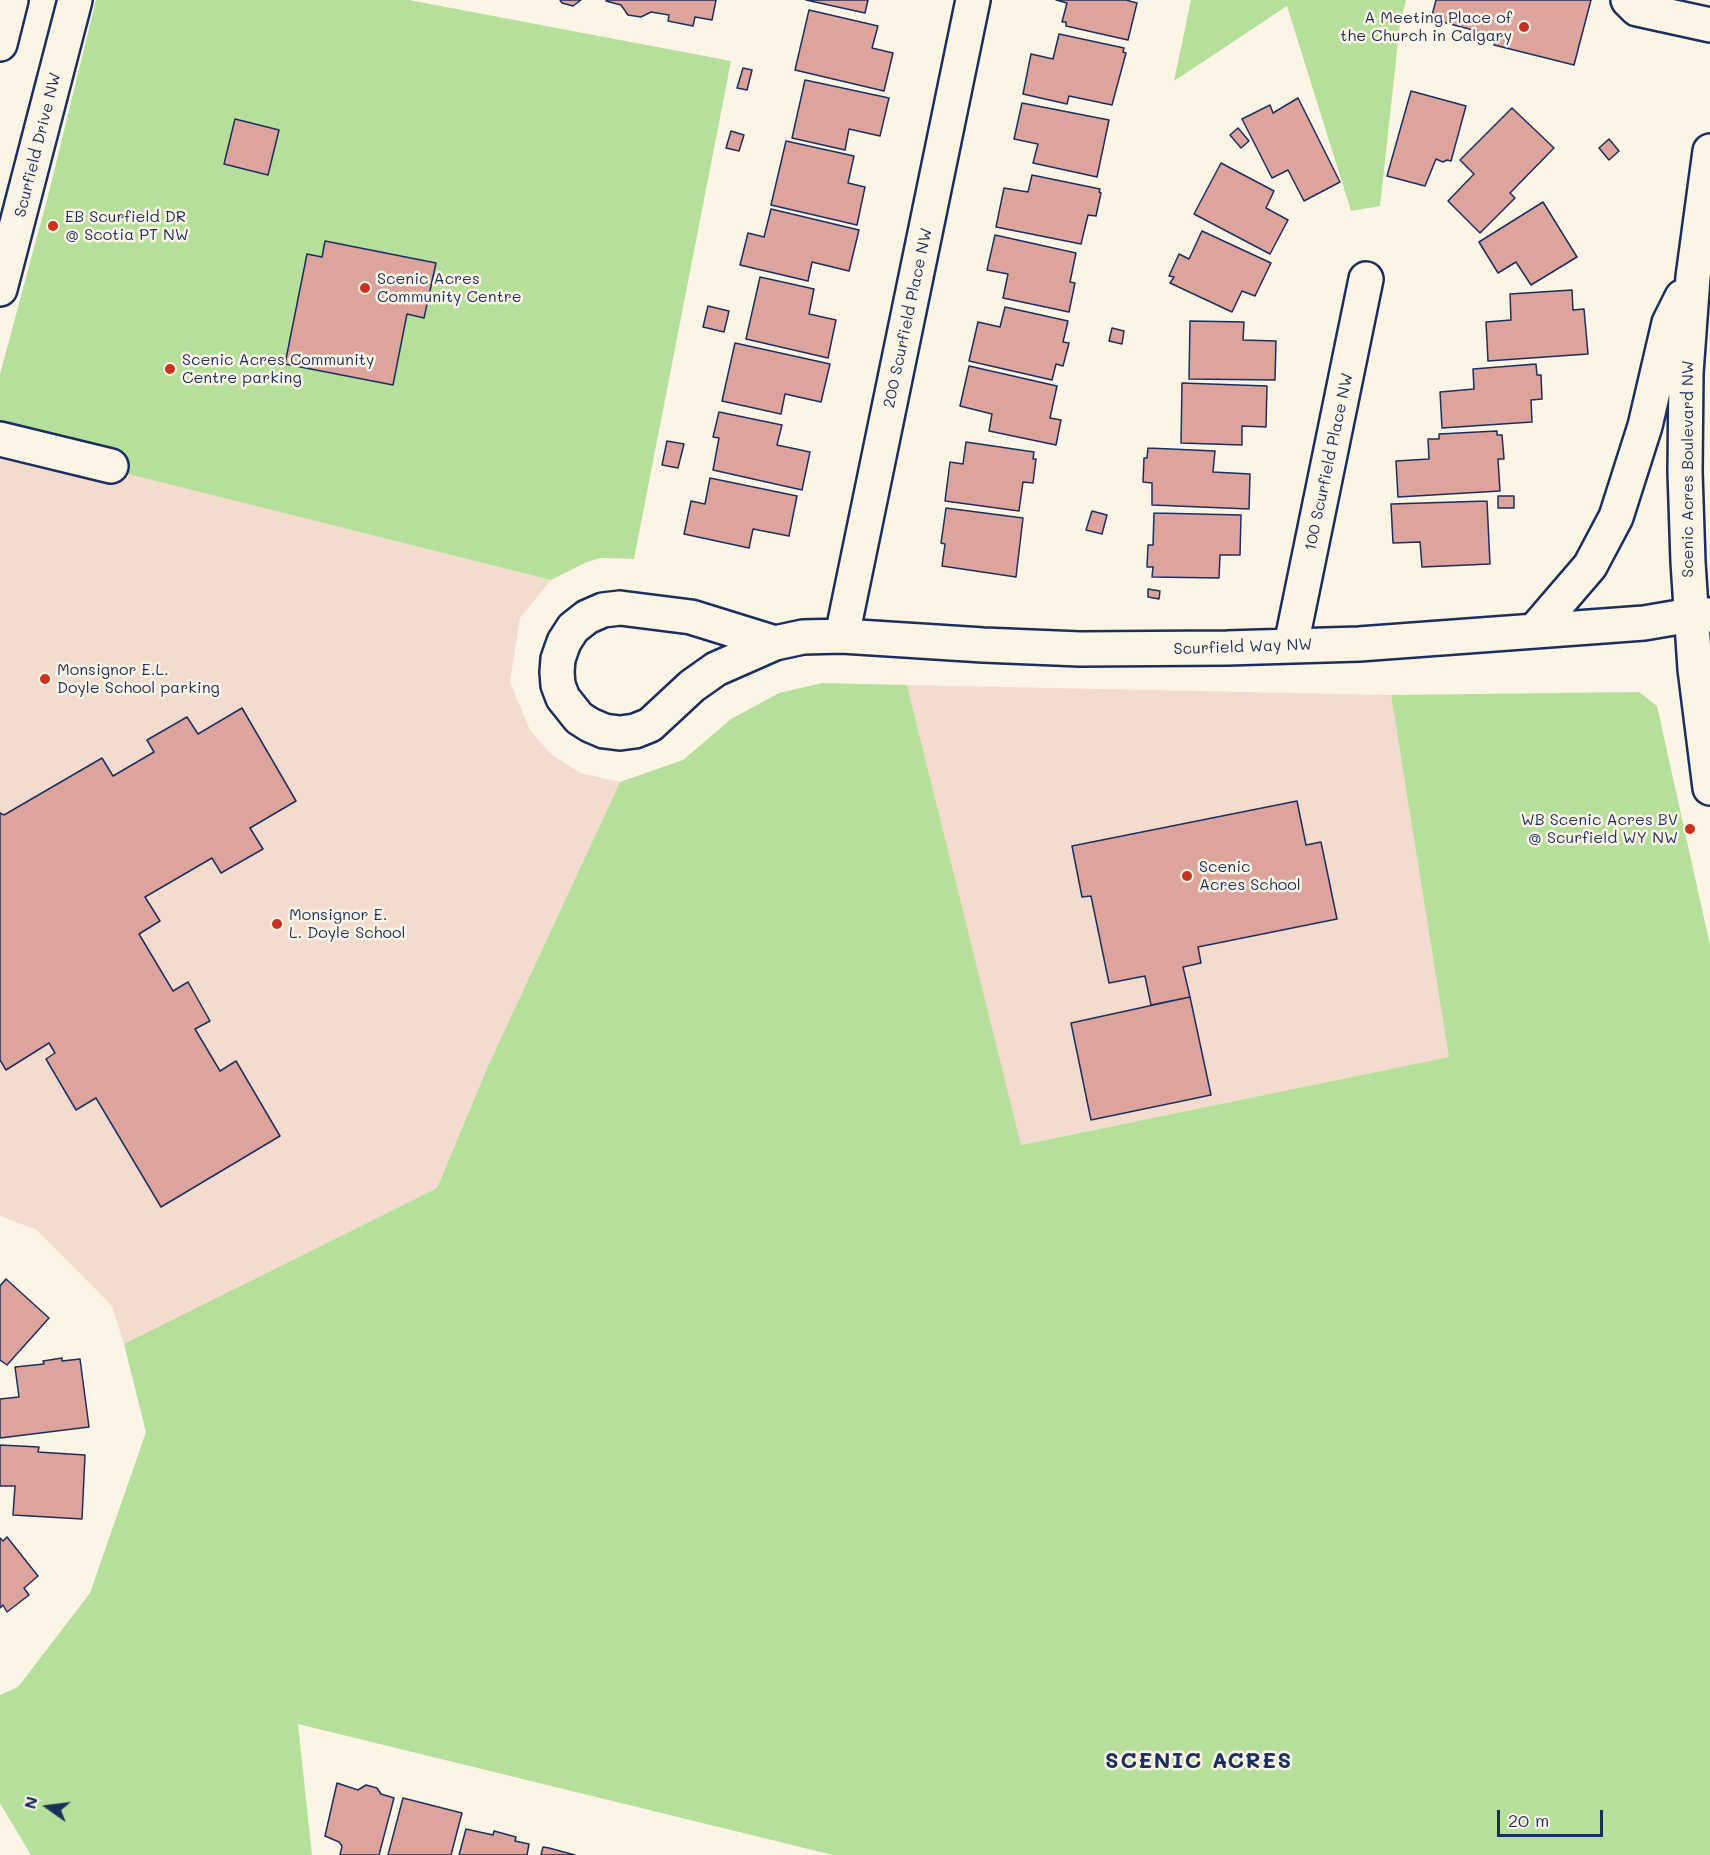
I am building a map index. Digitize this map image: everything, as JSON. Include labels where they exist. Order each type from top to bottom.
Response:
[{"type":"street","points":[[0,44],[10,0]]},
{"type":"street","name":"Scurfield Drive NW","points":[[0,290],[75,0]]},
{"type":"street","name":"200 Scurfield Place NW","points":[[842,636],[973,0]]},
{"type":"street","points":[[1628,0],[1637,9],[1710,25]]},
{"type":"street","name":"Scenic Acres Boulevard NW","points":[[1710,151],[1693,277],[1686,373],[1685,461],[1688,562],[1701,615],[1695,669],[1710,788]]},
{"type":"street","points":[[1535,630],[1590,567],[1616,517],[1645,426],[1669,323],[1693,277]]},
{"type":"street","name":"100 Scurfield Place NW","points":[[1291,645],[1366,279]]},
{"type":"street","points":[[0,439],[111,466]]},
{"type":"street","name":"Scurfield Way NW","points":[[775,643],[691,617],[620,608],[603,610],[580,622],[564,642],[558,659],[558,685],[563,698],[579,718],[604,731],[620,733],[635,731],[650,725],[692,686],[716,669],[775,643],[803,637],[842,636],[1080,649],[1227,648],[1359,644],[1644,623],[1701,615]]},
{"type":"shaded area","name":"Monsignor E. L. Doyle School","points":[[0,442],[551,580],[520,618],[510,682],[530,730],[551,754],[580,773],[620,782],[488,1066],[437,1188],[124,1344],[112,1306],[37,1230],[0,1216]]},
{"type":"shaded area","name":"Scenic Acres School","points":[[907,685],[1391,695],[1450,1057],[1020,1145]]},
{"type":"green space","points":[[96,0],[409,0],[731,61],[634,559],[600,558],[551,580],[0,442],[0,374],[48,196]]},
{"type":"green space","points":[[1191,0],[1406,0],[1400,24],[1380,206],[1351,211],[1287,6],[1174,81]]},
{"type":"green space","points":[[822,683],[907,685],[1021,1145],[1449,1057],[1391,695],[1639,692],[1657,706],[1710,945],[1710,1855],[833,1855],[298,1724],[312,1855],[31,1855],[0,1803],[0,1695],[18,1687],[90,1593],[146,1432],[124,1344],[437,1188],[488,1066],[620,782],[683,760],[731,719],[779,693]]},
{"type":"building","points":[[560,0],[581,0],[573,6],[562,3]]},
{"type":"building","points":[[607,0],[716,0],[712,20],[695,17],[693,26],[668,21],[669,15],[651,12],[641,17],[628,15],[621,5]]},
{"type":"building","points":[[806,0],[868,0],[865,13]]},
{"type":"building","points":[[1056,0],[1126,0],[1137,3],[1128,40],[1066,26],[1066,22],[1062,22],[1067,3]]},
{"type":"building","name":"A Meeting Place of the Church in Calgary","points":[[1436,0],[1591,0],[1574,65],[1494,45],[1496,36],[1431,19]]},
{"type":"building","points":[[809,10],[878,26],[872,48],[893,53],[884,91],[795,70]]},
{"type":"building","points":[[1059,34],[1124,48],[1123,52],[1126,53],[1112,105],[1069,96],[1067,104],[1023,94],[1031,54],[1053,59]]},
{"type":"building","points":[[743,68],[752,70],[747,90],[737,88]]},
{"type":"building","points":[[805,80],[889,98],[880,136],[849,129],[845,150],[792,138]]},
{"type":"building","points":[[1411,91],[1466,106],[1451,161],[1443,162],[1436,159],[1425,186],[1387,176]]},
{"type":"building","points":[[1298,98],[1340,182],[1304,201],[1288,170],[1272,178],[1242,119],[1270,105],[1273,113]]},
{"type":"building","points":[[1022,103],[1109,120],[1097,177],[1033,163],[1038,144],[1014,139]]},
{"type":"building","points":[[1512,108],[1554,148],[1510,193],[1515,198],[1480,233],[1448,201],[1474,174],[1460,160]]},
{"type":"building","points":[[235,119],[279,130],[268,175],[224,164]]},
{"type":"building","points":[[1238,128],[1249,141],[1241,148],[1230,135]]},
{"type":"building","points":[[731,131],[744,135],[739,151],[726,148]]},
{"type":"building","points":[[1609,139],[1619,151],[1609,160],[1599,148]]},
{"type":"building","points":[[786,141],[854,156],[848,183],[865,187],[857,225],[771,205]]},
{"type":"building","points":[[1221,163],[1274,191],[1266,208],[1288,220],[1270,254],[1194,214]]},
{"type":"building","points":[[1032,175],[1100,189],[1096,216],[1088,215],[1081,244],[996,227],[1004,188],[1028,192]]},
{"type":"building","points":[[1543,202],[1577,257],[1531,285],[1516,262],[1498,273],[1479,242]]},
{"type":"building","points":[[771,209],[859,230],[849,271],[812,262],[808,281],[740,265],[748,233],[764,237]]},
{"type":"building","points":[[1202,231],[1271,263],[1255,296],[1242,291],[1232,312],[1170,283],[1174,277],[1169,276],[1179,254],[1189,259]]},
{"type":"building","points":[[995,235],[1076,253],[1070,282],[1075,283],[1069,312],[1003,298],[1008,274],[987,270]]},
{"type":"building","name":"Scenic Acres Community Centre","points":[[325,241],[436,263],[424,318],[407,314],[393,385],[285,364],[307,254],[322,257]]},
{"type":"building","points":[[760,277],[814,289],[809,314],[836,320],[828,358],[746,339]]},
{"type":"building","points":[[1572,290],[1573,310],[1584,309],[1588,354],[1488,361],[1486,322],[1511,320],[1510,294]]},
{"type":"building","points":[[708,306],[729,311],[724,332],[703,327]]},
{"type":"building","points":[[1005,307],[1068,321],[1063,342],[1069,343],[1063,366],[1056,364],[1052,380],[969,361],[978,322],[1000,327]]},
{"type":"building","points":[[1190,321],[1244,322],[1243,340],[1276,341],[1275,380],[1189,379]]},
{"type":"building","points":[[1112,328],[1124,331],[1122,344],[1109,341]]},
{"type":"building","points":[[735,343],[830,364],[821,402],[785,394],[781,414],[722,401]]},
{"type":"building","points":[[1536,364],[1537,375],[1541,375],[1542,399],[1531,400],[1532,422],[1442,428],[1440,392],[1474,389],[1473,369]]},
{"type":"building","points":[[969,366],[1057,386],[1050,418],[1061,420],[1056,445],[989,431],[992,414],[960,406]]},
{"type":"building","points":[[1182,383],[1267,386],[1266,427],[1242,426],[1242,445],[1181,443]]},
{"type":"building","points":[[719,412],[782,425],[777,445],[810,452],[802,490],[713,470],[719,438],[713,437]]},
{"type":"building","points":[[1497,431],[1497,435],[1502,435],[1504,459],[1498,459],[1500,491],[1398,497],[1396,461],[1429,459],[1428,439],[1439,439],[1439,434]]},
{"type":"building","points":[[667,441],[684,444],[678,468],[662,465]]},
{"type":"building","points":[[966,442],[1034,452],[1033,459],[1036,459],[1033,483],[1023,482],[1019,511],[945,501],[950,462],[963,464]]},
{"type":"building","points":[[1148,448],[1215,451],[1213,472],[1250,474],[1249,509],[1152,505],[1152,483],[1143,482],[1144,458],[1147,458]]},
{"type":"building","points":[[710,478],[797,496],[789,536],[753,529],[749,548],[684,534],[691,501],[705,504]]},
{"type":"building","points":[[1498,496],[1514,496],[1514,508],[1498,508]]},
{"type":"building","points":[[1487,501],[1490,564],[1422,567],[1420,542],[1393,543],[1391,504]]},
{"type":"building","points":[[946,508],[1023,518],[1016,577],[942,566],[945,544],[941,543]]},
{"type":"building","points":[[1092,511],[1107,515],[1102,534],[1086,530]]},
{"type":"building","points":[[1154,513],[1241,515],[1240,555],[1220,555],[1219,578],[1152,577],[1153,567],[1147,567],[1148,545],[1153,545]]},
{"type":"building","points":[[1148,589],[1160,591],[1159,599],[1148,597]]},
{"type":"building","points":[[242,708],[296,801],[250,828],[263,849],[221,873],[212,858],[145,897],[160,921],[139,934],[173,991],[188,982],[210,1021],[195,1029],[220,1071],[236,1061],[280,1136],[161,1207],[96,1098],[76,1110],[46,1059],[55,1053],[49,1043],[6,1070],[0,1060],[0,813],[4,815],[102,758],[113,776],[154,752],[147,740],[187,717],[198,734]]},
{"type":"building","points":[[1297,801],[1306,845],[1321,842],[1337,919],[1198,947],[1201,963],[1183,967],[1190,997],[1151,1005],[1145,976],[1109,983],[1091,896],[1082,897],[1072,846]]},
{"type":"building","points":[[1190,997],[1211,1095],[1091,1120],[1071,1023]]},
{"type":"building","points":[[6,1279],[49,1318],[7,1365],[0,1360],[0,1286]]},
{"type":"building","points":[[62,1358],[62,1361],[80,1359],[89,1427],[0,1438],[0,1399],[19,1397],[15,1367],[44,1364],[43,1361]]},
{"type":"building","points":[[0,1445],[39,1447],[38,1452],[85,1455],[82,1519],[13,1515],[15,1486],[0,1486]]},
{"type":"building","points":[[7,1537],[38,1576],[24,1588],[29,1595],[7,1612],[3,1605],[0,1608],[0,1538],[3,1541]]},
{"type":"building","points":[[337,1783],[358,1790],[366,1785],[377,1788],[381,1794],[394,1798],[379,1855],[340,1855],[342,1846],[339,1842],[325,1836]]},
{"type":"building","points":[[403,1798],[462,1813],[451,1855],[388,1855]]},
{"type":"building","points":[[466,1829],[493,1835],[494,1831],[516,1837],[515,1841],[529,1844],[527,1855],[459,1855]]},
{"type":"building","points":[[543,1847],[549,1848],[575,1855],[541,1855]]},
{"type":"place","name":"A Meeting Place of the Church in Calgary","points":[[1524,27]]},
{"type":"place","name":"EB Scurfield DR @ Scotia PT NW","points":[[53,226]]},
{"type":"place","name":"Scenic Acres Community Centre","points":[[365,288]]},
{"type":"place","name":"Scenic Acres Community Centre parking","points":[[170,369]]},
{"type":"place","name":"Monsignor E.L. Doyle School parking","points":[[45,679]]},
{"type":"place","name":"WB Scenic Acres BV @ Scurfield WY NW","points":[[1690,829]]},
{"type":"place","name":"Scenic Acres School","points":[[1187,876]]},
{"type":"place","name":"Monsignor E. L. Doyle School","points":[[277,924]]},
{"type":"district","name":"SCENIC ACRES","points":[[1199,1761]]}]
